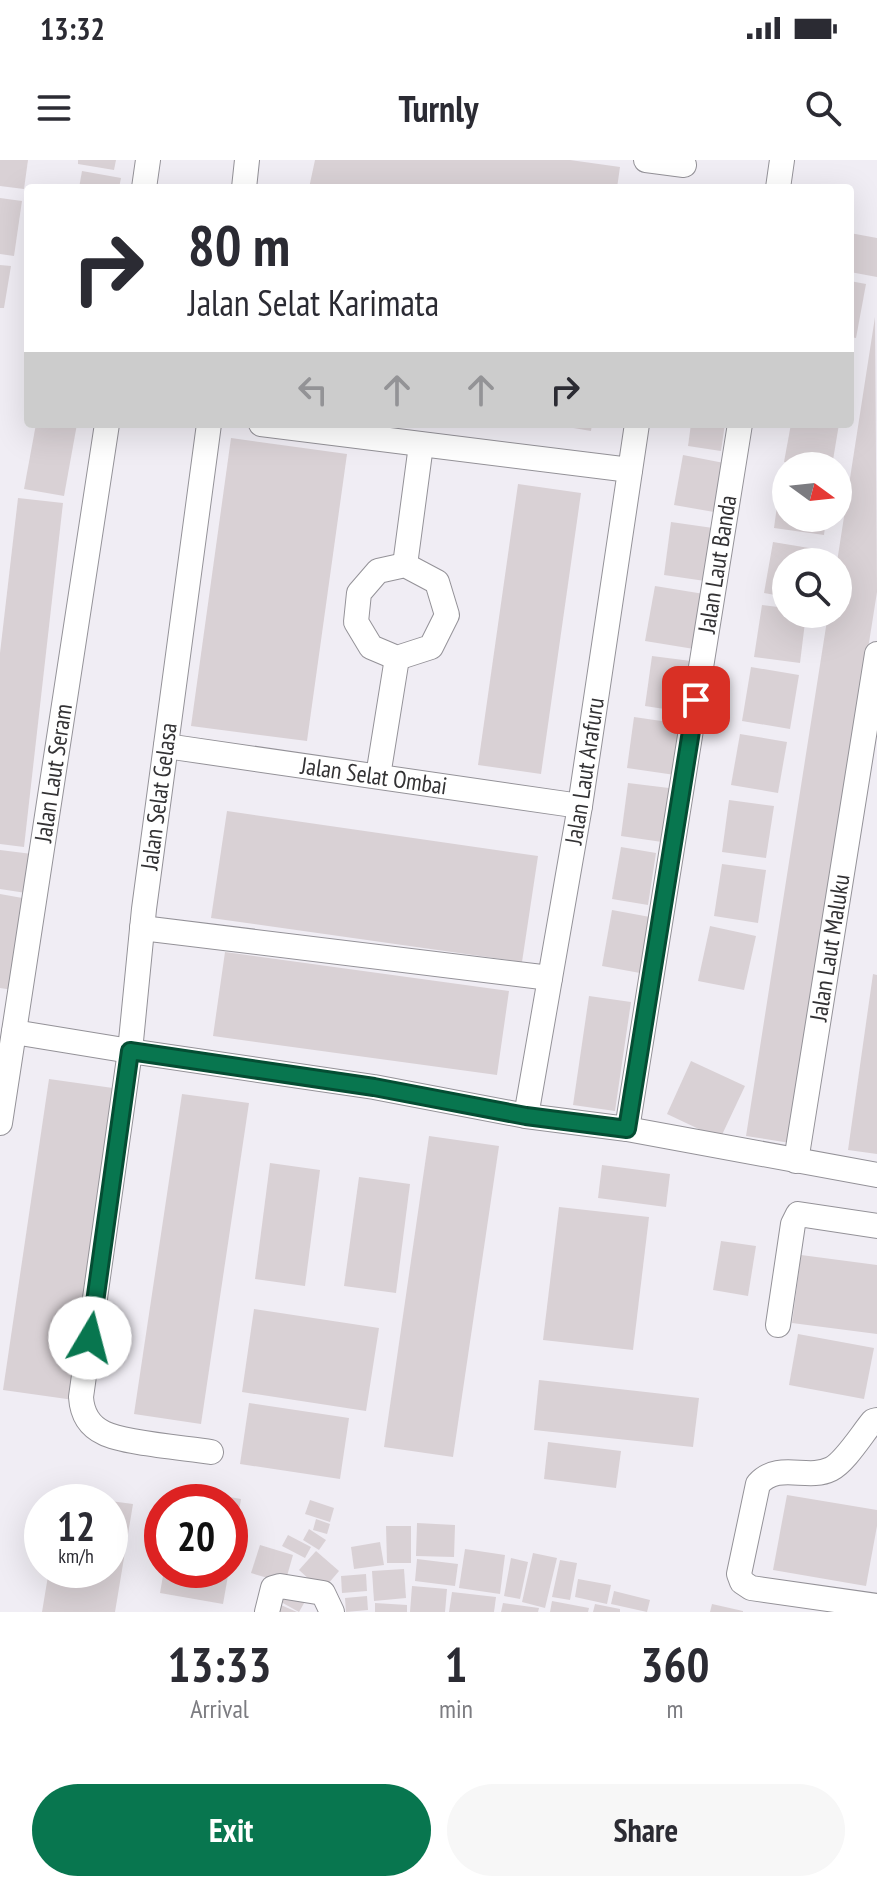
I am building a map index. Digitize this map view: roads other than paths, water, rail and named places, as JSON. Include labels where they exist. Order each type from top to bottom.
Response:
[{"type":"street","points":[[145,184],[148,160]]},
{"type":"street","points":[[244,184],[247,160]]},
{"type":"street","points":[[646,160],[683,171]]},
{"type":"street","points":[[779,184],[782,160]]},
{"type":"street","name":"Jalan Laut Seram","points":[[0,1123],[106,428]]},
{"type":"street","name":"Jalan Selat Gelasa","points":[[208,428],[142,928],[130,1051],[81,1397],[82,1411],[105,1434],[211,1452]]},
{"type":"street","points":[[291,428],[630,470]]},
{"type":"street","name":"Jalan Laut Arafuru","points":[[526,1116],[580,806],[636,428]]},
{"type":"street","name":"Jalan Laut Banda","points":[[627,1129],[739,428]]},
{"type":"street","points":[[405,565],[421,445]]},
{"type":"street","points":[[405,565],[437,582],[447,615],[431,647],[397,658],[371,647],[356,622],[359,593],[378,571],[405,565]]},
{"type":"street","name":"Jalan Laut Maluku","points":[[796,1161],[868,766],[877,654]]},
{"type":"street","points":[[378,776],[397,658]]},
{"type":"street","name":"Jalan Selat Ombai","points":[[166,746],[580,806]]},
{"type":"street","points":[[142,928],[550,978]]},
{"type":"street","points":[[14,1032],[374,1087],[877,1175]]},
{"type":"street","points":[[778,1325],[793,1224],[798,1214],[877,1226]]},
{"type":"street","points":[[877,1420],[835,1467],[826,1471],[766,1475],[758,1484],[739,1574],[742,1582],[751,1588],[877,1606]]},
{"type":"street","points":[[267,1612],[273,1588],[280,1586],[323,1593],[332,1612]]}]
